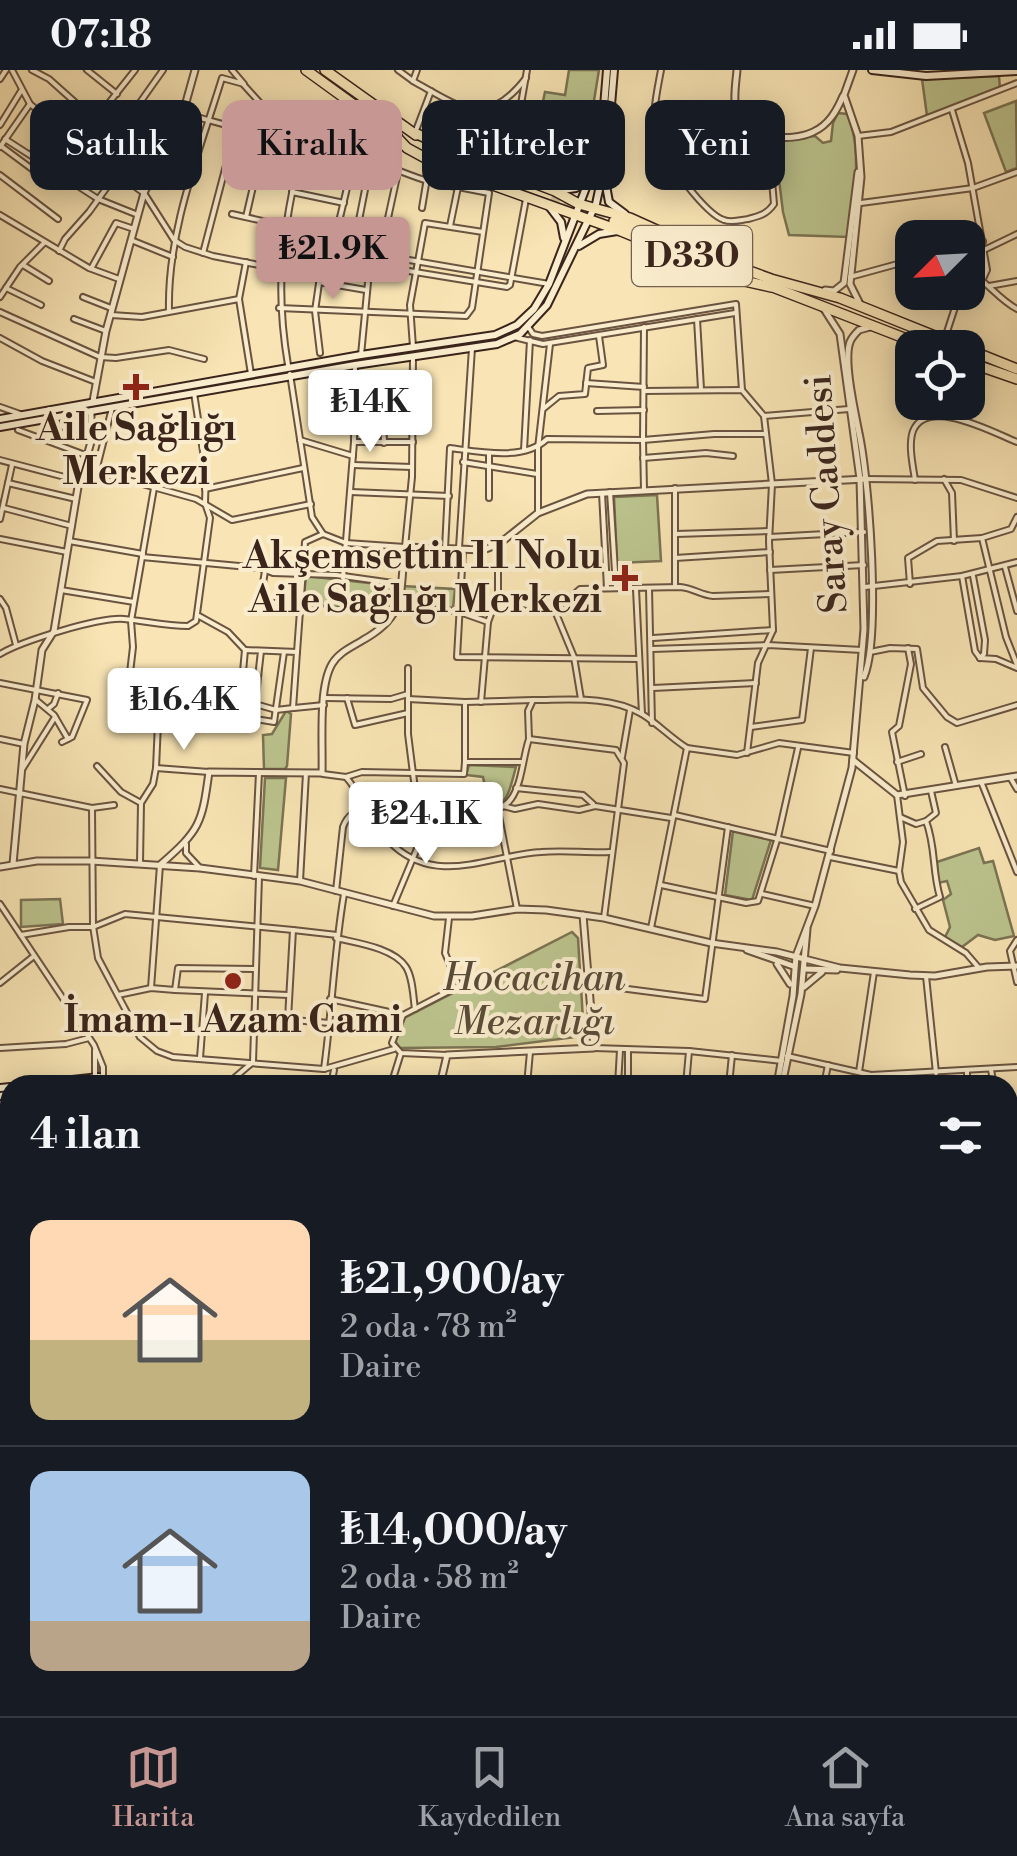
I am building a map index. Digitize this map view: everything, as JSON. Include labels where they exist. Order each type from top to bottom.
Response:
[{"type":"highway","points":[[306,70],[407,148],[440,166],[630,218],[793,286]]},
{"type":"highway","points":[[325,70],[416,133],[551,198],[572,220],[587,226],[616,226],[793,286]]},
{"type":"highway","name":"D330","points":[[616,226],[895,334]]},
{"type":"highway","name":"D330","points":[[793,286],[815,289],[924,330]]},
{"type":"highway","name":"D330","points":[[985,355],[1017,368]]},
{"type":"highway","points":[[985,369],[1017,381]]},
{"type":"main road","points":[[607,100],[611,70]]},
{"type":"main road","points":[[609,100],[611,70]]},
{"type":"main road","points":[[872,70],[926,76],[1017,71]]},
{"type":"main road","points":[[564,245],[561,222],[551,198],[571,190]]},
{"type":"main road","points":[[0,418],[251,374],[355,364],[505,332],[526,318],[548,284],[585,190]]},
{"type":"main road","points":[[0,427],[194,392],[361,355],[472,348],[531,331],[587,226],[600,190]]},
{"type":"main road","points":[[607,190],[609,202],[630,218]]},
{"type":"main road","points":[[574,250],[616,226]]},
{"type":"street","points":[[0,79],[10,70],[30,104],[0,147],[30,168]]},
{"type":"street","points":[[32,70],[72,100]]},
{"type":"street","points":[[87,70],[117,94]]},
{"type":"street","points":[[112,100],[135,70]]},
{"type":"street","points":[[142,100],[163,70]]},
{"type":"street","points":[[187,100],[195,70]]},
{"type":"street","points":[[232,70],[257,100]]},
{"type":"street","points":[[398,70],[469,110],[486,111],[501,105],[526,78]]},
{"type":"street","points":[[412,80],[416,70]]},
{"type":"street","points":[[522,100],[527,70]]},
{"type":"street","points":[[657,100],[661,70]]},
{"type":"street","points":[[736,100],[737,70]]},
{"type":"street","points":[[785,135],[814,132],[830,120],[852,70]]},
{"type":"street","points":[[169,311],[168,275],[174,240],[222,78],[244,84]]},
{"type":"street","points":[[858,136],[891,132],[1017,83]]},
{"type":"street","points":[[0,125],[22,90]]},
{"type":"street","points":[[416,133],[431,91]]},
{"type":"street","points":[[844,95],[858,136],[861,203],[850,278],[858,304],[869,309]]},
{"type":"street","points":[[952,110],[979,220]]},
{"type":"street","points":[[202,118],[222,125]]},
{"type":"street","points":[[5,139],[30,154]]},
{"type":"street","points":[[815,289],[834,291],[844,283],[859,170]]},
{"type":"street","points":[[861,203],[973,188],[1017,172]]},
{"type":"street","points":[[0,175],[58,219]]},
{"type":"street","points":[[204,252],[222,183]]},
{"type":"street","points":[[84,190],[138,216]]},
{"type":"street","points":[[59,251],[104,190]]},
{"type":"street","points":[[140,190],[174,240],[185,247],[281,269]]},
{"type":"street","points":[[93,401],[106,331],[145,190]]},
{"type":"street","points":[[246,217],[252,190]]},
{"type":"street","points":[[320,354],[318,282],[347,190]]},
{"type":"street","points":[[351,261],[365,190]]},
{"type":"street","points":[[361,355],[366,290],[371,266],[380,255],[394,190]]},
{"type":"street","points":[[422,208],[425,190]]},
{"type":"street","points":[[450,226],[457,190]]},
{"type":"street","points":[[280,308],[462,317],[470,312],[489,193],[474,190]]},
{"type":"street","points":[[692,190],[720,220],[730,222],[766,214],[774,204],[773,190]]},
{"type":"street","points":[[344,203],[292,192],[281,269],[280,308],[312,517],[323,534],[346,543],[483,550],[562,501],[676,488],[862,479],[944,480],[982,484],[1017,498]]},
{"type":"street","points":[[283,240],[328,248],[333,256],[371,266],[507,288],[526,199]]},
{"type":"street","points":[[232,214],[286,226]]},
{"type":"street","points":[[0,216],[92,269],[120,280]]},
{"type":"street","points":[[322,774],[324,702],[330,667],[338,655],[386,628],[397,609],[412,467],[410,315],[425,222],[483,232]]},
{"type":"street","points":[[92,269],[116,223],[134,229]]},
{"type":"street","points":[[985,250],[1017,234]]},
{"type":"street","points":[[132,240],[173,257]]},
{"type":"street","points":[[0,297],[22,264],[44,243]]},
{"type":"street","points":[[380,255],[548,284]]},
{"type":"street","points":[[246,262],[239,299],[251,374]]},
{"type":"street","points":[[22,264],[49,281]]},
{"type":"street","points":[[850,278],[895,265]]},
{"type":"street","points":[[989,286],[1017,280]]},
{"type":"street","points":[[318,282],[366,290]]},
{"type":"street","points":[[985,282],[1017,309]]},
{"type":"street","points":[[6,288],[40,305]]},
{"type":"street","points":[[83,297],[112,312],[142,318],[239,299]]},
{"type":"street","points":[[524,450],[531,331],[542,336],[736,304],[742,390],[764,416],[772,484],[772,630],[761,654],[746,753]]},
{"type":"street","name":"Saray Caddesi","points":[[822,307],[840,334],[848,409],[862,479],[868,587]]},
{"type":"street","points":[[0,312],[100,358],[169,350],[204,360]]},
{"type":"street","points":[[514,337],[546,344],[737,313]]},
{"type":"street","points":[[74,319],[106,331]]},
{"type":"street","points":[[697,319],[701,389]]},
{"type":"street","points":[[644,327],[644,490]]},
{"type":"street","name":"Saray Caddesi","points":[[800,958],[853,756],[860,684],[867,671],[868,587],[862,479],[848,345],[859,330],[879,327]]},
{"type":"street","points":[[538,513],[538,448],[546,344],[542,336]]},
{"type":"street","points":[[543,409],[560,396],[585,394],[588,368],[603,365],[599,336]]},
{"type":"street","points":[[0,338],[42,361],[96,382]]},
{"type":"street","points":[[472,348],[463,462],[456,657],[640,658]]},
{"type":"street","points":[[343,578],[354,442],[355,364]]},
{"type":"street","points":[[586,383],[644,389],[742,390]]},
{"type":"street","points":[[0,654],[16,645],[103,622],[188,626],[198,616],[210,531],[194,392]]},
{"type":"street","points":[[354,398],[375,393],[383,415],[384,443]]},
{"type":"street","points":[[0,406],[20,414]]},
{"type":"street","points":[[96,471],[112,407]]},
{"type":"street","points":[[764,416],[848,409]]},
{"type":"street","points":[[598,411],[644,410]]},
{"type":"street","points":[[14,864],[24,744],[88,456],[91,411]]},
{"type":"street","points":[[915,480],[911,436],[916,424],[927,418],[951,415],[1017,442]]},
{"type":"street","points":[[52,418],[53,423],[91,438]]},
{"type":"street","points":[[18,430],[88,456]]},
{"type":"street","points":[[445,549],[450,448],[489,452],[538,448],[547,439],[643,440],[766,434]]},
{"type":"street","points":[[300,440],[353,456]]},
{"type":"street","points":[[354,442],[413,442]]},
{"type":"street","points":[[489,452],[489,498]]},
{"type":"street","points":[[642,458],[733,456]]},
{"type":"street","points":[[0,460],[80,481]]},
{"type":"street","points":[[463,462],[537,474]]},
{"type":"street","points":[[0,518],[12,464]]},
{"type":"street","points":[[352,465],[412,467]]},
{"type":"street","points":[[85,468],[205,504],[232,520],[311,504]]},
{"type":"street","points":[[206,489],[305,468]]},
{"type":"street","points":[[944,480],[952,493],[954,541]]},
{"type":"street","points":[[8,483],[76,498]]},
{"type":"street","points":[[123,708],[134,647],[131,621],[154,486]]},
{"type":"street","points":[[674,587],[676,488]]},
{"type":"street","points":[[351,492],[449,496]]},
{"type":"street","points":[[606,493],[616,587]]},
{"type":"street","points":[[606,493],[607,588]]},
{"type":"street","points":[[4,508],[72,526]]},
{"type":"street","points":[[910,584],[908,558],[934,542],[982,538],[1011,529],[1017,517]]},
{"type":"street","points":[[676,534],[864,532]]},
{"type":"street","points":[[293,708],[305,542],[323,534]]},
{"type":"street","points":[[962,576],[976,652],[980,658],[1017,667],[982,538]]},
{"type":"street","points":[[0,540],[68,552]]},
{"type":"street","points":[[69,541],[204,565],[400,584]]},
{"type":"street","points":[[481,702],[488,622],[498,595],[498,544]]},
{"type":"street","points":[[675,558],[770,552]]},
{"type":"street","points":[[868,587],[962,576],[1017,562]]},
{"type":"street","points":[[770,570],[864,565]]},
{"type":"street","points":[[1005,566],[1017,611]]},
{"type":"street","points":[[265,570],[260,601],[300,606]]},
{"type":"street","points":[[972,574],[986,640],[980,658]]},
{"type":"street","points":[[554,611],[580,589],[674,587],[694,588],[713,596],[771,594]]},
{"type":"street","points":[[636,589],[642,714]]},
{"type":"street","points":[[649,589],[652,722]]},
{"type":"street","points":[[61,590],[134,602]]},
{"type":"street","points":[[498,595],[503,600],[554,611]]},
{"type":"street","points":[[0,599],[16,645]]},
{"type":"street","points":[[397,609],[457,611],[488,622]]},
{"type":"street","points":[[554,611],[574,657],[581,699]]},
{"type":"street","points":[[198,616],[228,632],[245,650],[297,652]]},
{"type":"street","points":[[652,638],[772,630]]},
{"type":"street","points":[[652,650],[768,645],[866,652],[917,649],[923,688],[957,724],[1017,705]]},
{"type":"street","points":[[752,728],[802,720],[811,648]]},
{"type":"street","points":[[908,648],[911,664],[899,726],[892,732],[901,795],[903,842],[899,871],[915,909],[935,935],[954,944],[980,968]]},
{"type":"street","points":[[241,694],[245,650]]},
{"type":"street","points":[[261,650],[256,695],[259,707],[276,710],[347,698],[408,696],[465,702],[613,702],[642,714],[687,748],[737,755],[779,743],[853,756],[901,795],[1014,776],[1017,789]]},
{"type":"street","points":[[192,674],[192,704],[200,712],[274,722],[284,652]]},
{"type":"street","points":[[408,668],[413,773],[419,806],[431,816],[446,819],[538,804],[579,810],[594,806],[728,826],[899,871]]},
{"type":"street","points":[[653,688],[756,682]]},
{"type":"street","points":[[0,683],[36,696],[58,694],[86,700],[72,738],[65,740],[55,717],[36,696]]},
{"type":"street","points":[[194,686],[211,694],[256,695]]},
{"type":"street","points":[[128,690],[152,696],[158,702],[156,768],[153,784],[141,802],[140,863]]},
{"type":"street","points":[[48,709],[58,694]]},
{"type":"street","points":[[347,698],[355,725],[408,713]]},
{"type":"street","points":[[501,808],[511,800],[516,788],[530,739],[528,711],[532,700]]},
{"type":"street","points":[[156,768],[346,778],[362,772],[464,774],[465,702]]},
{"type":"street","points":[[604,918],[630,710]]},
{"type":"street","points":[[23,768],[55,717]]},
{"type":"street","points":[[0,739],[24,744]]},
{"type":"street","points":[[530,739],[616,750],[622,756]]},
{"type":"street","points":[[944,747],[956,786]]},
{"type":"street","points":[[651,928],[687,748]]},
{"type":"street","points":[[661,884],[758,902],[778,838],[798,748]]},
{"type":"street","points":[[896,762],[920,754]]},
{"type":"street","points":[[464,762],[522,762]]},
{"type":"street","points":[[97,766],[121,792],[141,802]]},
{"type":"street","points":[[151,988],[160,865],[186,842],[205,811],[209,772]]},
{"type":"street","points":[[238,1075],[253,1062],[259,773]]},
{"type":"street","points":[[300,882],[306,773]]},
{"type":"street","points":[[346,778],[391,844],[411,859],[446,869],[549,851],[610,852]]},
{"type":"street","points":[[981,780],[1017,872]]},
{"type":"street","points":[[0,788],[92,808],[114,805]]},
{"type":"street","points":[[516,788],[583,795],[594,806]]},
{"type":"street","points":[[900,817],[916,824],[936,814],[932,791]]},
{"type":"street","points":[[92,808],[93,927],[104,973],[140,1037],[157,1051],[184,1060],[200,1058],[324,1070],[394,1048]]},
{"type":"street","points":[[336,891],[343,827],[356,810],[368,808]]},
{"type":"street","points":[[501,808],[517,909]]},
{"type":"street","points":[[392,906],[431,816]]},
{"type":"street","points":[[915,909],[940,897],[932,870],[934,846],[926,821]]},
{"type":"street","points":[[589,984],[704,999],[728,826]]},
{"type":"street","points":[[186,842],[186,853],[200,868]]},
{"type":"street","points":[[0,866],[91,861],[200,868],[300,882],[449,918],[517,909],[604,918],[840,968],[926,976],[1015,966]]},
{"type":"street","points":[[324,1070],[336,936],[344,894]]},
{"type":"street","points":[[762,894],[815,906]]},
{"type":"street","points":[[0,904],[90,1038],[104,1075]]},
{"type":"street","points":[[21,935],[93,927],[125,914],[336,936],[392,955],[401,962],[409,975],[415,1009]]},
{"type":"street","points":[[583,915],[594,1048]]},
{"type":"street","points":[[449,918],[445,954],[459,986],[403,1015],[392,1043],[400,1053],[447,1055],[558,1048],[689,1052],[784,1059],[872,1075],[1017,1066]]},
{"type":"street","name":"Saray Caddesi","points":[[800,958],[808,926]]},
{"type":"street","points":[[288,1019],[293,930]]},
{"type":"street","points":[[777,952],[794,946],[803,934]]},
{"type":"street","points":[[1017,940],[1010,951],[1017,982]]},
{"type":"street","points":[[743,948],[794,967],[825,971]]},
{"type":"street","points":[[0,983],[34,956]]},
{"type":"street","points":[[797,995],[794,967],[800,958]]},
{"type":"street","points":[[782,1075],[803,968],[800,958]]},
{"type":"street","points":[[771,960],[785,973],[797,995]]},
{"type":"street","points":[[176,990],[178,968],[254,968]]},
{"type":"street","points":[[797,995],[810,979],[840,968]]},
{"type":"street","points":[[859,1072],[874,971]]},
{"type":"street","points":[[926,976],[936,1073]]},
{"type":"street","points":[[118,994],[151,988],[288,995]]},
{"type":"street","points":[[200,1058],[205,992]]},
{"type":"street","points":[[330,1000],[403,1015]]},
{"type":"street","points":[[254,1017],[330,1023]]},
{"type":"street","points":[[0,1048],[66,1044],[90,1038]]},
{"type":"street","points":[[94,1045],[97,1060],[94,1075]]},
{"type":"street","points":[[619,1075],[620,1049]]},
{"type":"street","points":[[628,1050],[628,1075]]},
{"type":"street","points":[[528,1075],[530,1052]]},
{"type":"street","points":[[687,1075],[689,1052]]},
{"type":"street","points":[[394,1075],[400,1053]]},
{"type":"street","points":[[442,1075],[447,1055]]},
{"type":"street","points":[[730,1075],[732,1055]]},
{"type":"street","points":[[826,1075],[828,1065]]},
{"type":"street","points":[[333,1075],[334,1068]]},
{"type":"street","points":[[992,1070],[993,1075]]},
{"type":"green space","points":[[569,70],[599,70],[594,100],[543,100],[545,92],[565,95]]},
{"type":"green space","points":[[999,76],[1000,89],[927,116],[922,79]]},
{"type":"green space","points":[[1016,101],[1017,168],[1006,172],[984,113]]},
{"type":"green space","points":[[838,113],[847,114],[855,142],[856,175],[849,237],[789,235],[780,190],[785,190],[785,138],[815,136],[823,143],[831,141]]},
{"type":"green space","points":[[657,495],[661,561],[617,563],[614,497]]},
{"type":"green space","points":[[306,576],[396,586],[391,606],[303,605]]},
{"type":"green space","points":[[402,586],[455,589],[453,608],[400,606]]},
{"type":"green space","points":[[286,711],[291,714],[287,766],[264,769],[263,735],[272,734]]},
{"type":"green space","points":[[469,765],[516,767],[508,793],[496,807],[490,809],[483,777],[466,775]]},
{"type":"green space","points":[[265,778],[286,778],[278,870],[260,868]]},
{"type":"green space","points":[[733,831],[771,840],[752,900],[725,895]]},
{"type":"green space","points":[[979,848],[984,863],[993,861],[1014,936],[995,940],[978,935],[962,947],[945,937],[950,927],[943,900],[951,894],[947,881],[938,883],[937,862]]},
{"type":"green space","points":[[60,899],[63,924],[21,927],[21,900]]},
{"type":"green space","name":"Hocacihan Mezarlığı","points":[[572,932],[578,938],[584,1036],[496,1047],[399,1048],[395,1040],[404,1018]]},
{"type":"tunnel","points":[[552,196],[570,203]]},
{"type":"tunnel","points":[[584,209],[614,221]]},
{"type":"place","name":"Aile Sağlığı Merkezi","points":[[136,387]]},
{"type":"place","name":"Akşemsettin 11 Nolu Aile Sağlığı Merkezi","points":[[625,578]]},
{"type":"place","name":"İmam-ı Azam Cami","points":[[233,981]]}]
